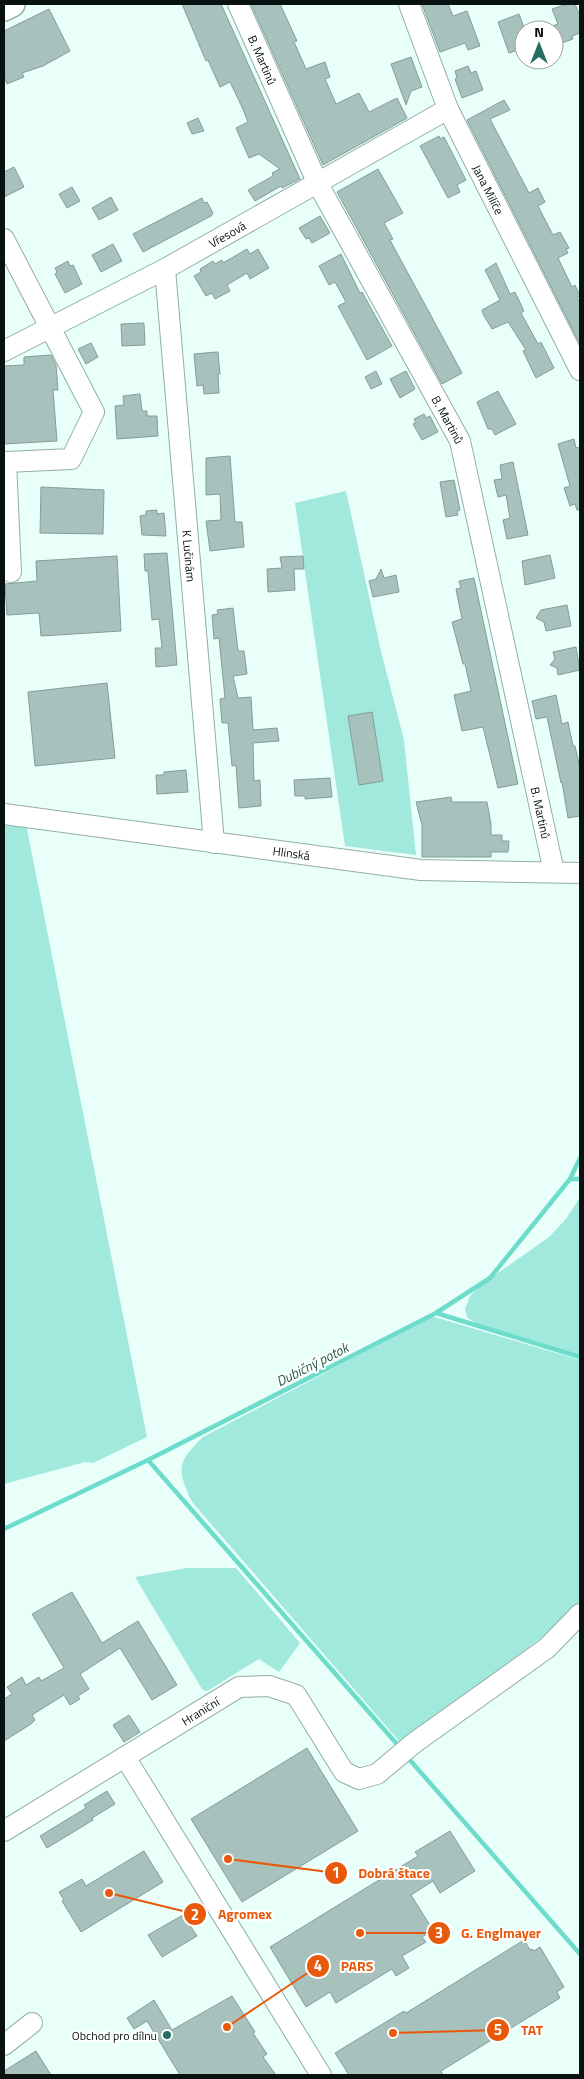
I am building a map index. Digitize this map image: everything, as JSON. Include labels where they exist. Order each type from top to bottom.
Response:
[{"type":"main road","points":[[4,8],[12,4]]},
{"type":"street","name":"B. Martinů","points":[[238,4],[318,184],[460,441],[554,872]]},
{"type":"street","name":"Jana Milíče","points":[[409,4],[448,109],[580,370]]},
{"type":"street","name":"Vřesová","points":[[4,351],[165,269],[448,109]]},
{"type":"street","points":[[4,238],[94,412],[71,459],[5,462],[11,572]]},
{"type":"street","name":"K Lučinám","points":[[165,269],[214,843]]},
{"type":"street","name":"Hlinská","points":[[4,814],[421,870],[580,873]]},
{"type":"street","name":"Hraniční","points":[[4,1831],[239,1687],[269,1686],[296,1696],[344,1772],[359,1779],[377,1774],[414,1743],[546,1648],[580,1614]]},
{"type":"street","points":[[125,1757],[321,2075]]},
{"type":"street","points":[[4,2046],[32,2023]]},
{"type":"green space","points":[[346,491],[380,647],[404,740],[416,855],[345,846],[295,503]]},
{"type":"green space","points":[[26,824],[147,1437],[93,1463],[85,1462],[4,1484],[4,825]]},
{"type":"green space","points":[[580,1197],[580,1356],[479,1326],[467,1317],[465,1309],[470,1296],[481,1285],[549,1237],[566,1219]]},
{"type":"green space","points":[[431,1316],[580,1360],[580,1601],[551,1631],[400,1742],[192,1502],[184,1482],[182,1467],[188,1453],[203,1437]]},
{"type":"green space","points":[[187,1568],[236,1568],[300,1643],[279,1672],[259,1659],[209,1690],[205,1691],[202,1689],[135,1577]]},
{"type":"building","points":[[182,4],[221,4],[300,179],[282,188],[281,186],[255,201],[248,190],[273,176],[272,173],[280,169],[259,154],[249,158],[236,128],[248,122],[242,107],[230,82],[220,87],[208,60],[206,61]]},
{"type":"building","points":[[251,4],[280,4],[297,41],[294,42],[306,69],[325,62],[330,77],[325,79],[336,104],[359,93],[369,112],[397,98],[407,118],[323,165]]},
{"type":"building","points":[[422,4],[448,4],[453,16],[467,11],[480,46],[468,50],[465,43],[440,52]]},
{"type":"building","points":[[567,4],[575,4],[580,16],[580,33],[572,36],[573,39],[564,42],[564,20],[556,20],[552,9]]},
{"type":"building","points":[[49,9],[70,51],[43,66],[22,73],[24,77],[7,84],[4,76],[4,31]]},
{"type":"building","points":[[519,14],[521,20],[514,20],[514,51],[509,53],[498,22]]},
{"type":"building","points":[[411,57],[422,87],[411,91],[406,105],[391,64]]},
{"type":"building","points":[[468,66],[471,73],[476,71],[483,90],[462,98],[455,79],[457,78],[455,71]]},
{"type":"building","points":[[504,100],[510,110],[490,119],[529,193],[538,188],[545,202],[538,206],[553,235],[560,232],[569,248],[566,249],[568,253],[558,258],[572,287],[575,285],[580,296],[577,297],[580,303],[580,344],[467,120]]},
{"type":"building","points":[[198,118],[204,131],[192,134],[187,123]]},
{"type":"building","points":[[439,136],[440,139],[444,137],[466,180],[457,185],[460,192],[448,198],[420,146]]},
{"type":"building","points":[[14,167],[24,187],[4,197],[4,172]]},
{"type":"building","points":[[378,169],[403,213],[384,223],[393,239],[390,240],[462,373],[442,384],[337,192]]},
{"type":"building","points":[[72,187],[80,201],[67,208],[59,194]]},
{"type":"building","points":[[111,197],[118,210],[99,220],[92,208]]},
{"type":"building","points":[[202,198],[204,203],[207,202],[213,213],[211,216],[143,252],[133,234]]},
{"type":"building","points":[[320,216],[330,233],[312,243],[309,238],[306,239],[299,228]]},
{"type":"building","points":[[113,244],[122,261],[101,272],[92,255]]},
{"type":"building","points":[[247,249],[250,254],[258,249],[269,268],[250,279],[247,273],[227,285],[230,291],[215,299],[212,293],[206,296],[194,276],[201,272],[200,269],[213,261],[215,264],[222,260],[223,263]]},
{"type":"building","points":[[341,254],[360,293],[362,292],[392,346],[367,360],[338,306],[346,302],[335,282],[329,285],[319,266]]},
{"type":"building","points":[[68,261],[70,266],[73,265],[82,284],[65,293],[55,274],[57,272],[55,268]]},
{"type":"building","points":[[496,263],[510,294],[515,292],[524,311],[521,313],[538,344],[541,342],[554,368],[536,378],[523,351],[526,350],[508,322],[492,329],[484,316],[482,310],[500,300],[485,270]]},
{"type":"building","points":[[144,323],[145,345],[122,346],[121,324]]},
{"type":"building","points":[[91,343],[98,357],[86,364],[78,349]]},
{"type":"building","points":[[218,352],[219,393],[204,394],[203,385],[197,386],[194,354]]},
{"type":"building","points":[[51,355],[56,365],[58,390],[53,390],[57,441],[4,444],[4,366],[24,365],[24,357]]},
{"type":"building","points":[[376,371],[382,384],[371,389],[365,377]]},
{"type":"building","points":[[406,371],[415,389],[400,398],[390,379]]},
{"type":"building","points":[[498,391],[516,424],[495,435],[492,429],[488,429],[477,402]]},
{"type":"building","points":[[140,394],[142,411],[147,411],[147,416],[157,416],[158,436],[117,439],[115,406],[124,405],[123,396]]},
{"type":"building","points":[[424,414],[426,418],[430,416],[438,432],[422,440],[413,424],[416,423],[414,419]]},
{"type":"building","points":[[574,439],[576,448],[580,447],[580,510],[577,510],[575,504],[570,506],[564,488],[570,486],[558,444]]},
{"type":"building","points":[[230,456],[235,522],[242,522],[244,547],[210,551],[206,521],[221,520],[220,494],[206,495],[206,458]]},
{"type":"building","points":[[513,462],[528,535],[507,539],[503,520],[510,518],[506,495],[498,497],[494,480],[502,479],[500,465]]},
{"type":"building","points":[[454,480],[460,510],[457,511],[458,515],[446,517],[440,482]]},
{"type":"building","points":[[41,487],[104,490],[103,534],[40,533]]},
{"type":"building","points":[[157,510],[157,514],[164,513],[166,536],[142,535],[140,516],[146,515],[146,511]]},
{"type":"building","points":[[167,553],[177,665],[156,667],[155,648],[162,648],[159,619],[152,620],[148,571],[145,571],[144,554]]},
{"type":"building","points":[[550,555],[555,578],[525,585],[522,561]]},
{"type":"building","points":[[117,556],[121,631],[41,636],[39,613],[7,615],[5,584],[37,581],[36,561]]},
{"type":"building","points":[[303,556],[304,569],[294,569],[295,590],[268,592],[267,569],[282,568],[280,557]]},
{"type":"building","points":[[381,569],[384,578],[396,575],[399,592],[373,597],[369,581],[376,579]]},
{"type":"building","points":[[474,578],[518,784],[498,788],[483,727],[462,731],[454,695],[471,691],[452,622],[462,619],[456,589],[461,588],[459,581]]},
{"type":"building","points":[[567,605],[571,626],[546,631],[544,622],[536,618],[541,610]]},
{"type":"building","points":[[233,608],[238,651],[244,651],[247,674],[233,676],[238,698],[251,697],[253,730],[277,728],[279,741],[253,743],[254,781],[260,780],[261,806],[239,808],[236,765],[232,766],[228,723],[222,723],[220,699],[225,698],[219,638],[214,639],[212,615],[218,614],[217,610]]},
{"type":"building","points":[[576,647],[580,670],[558,675],[557,668],[550,665],[555,659],[553,652]]},
{"type":"building","points":[[107,683],[115,758],[35,766],[28,692]]},
{"type":"building","points":[[556,695],[562,724],[568,722],[580,768],[580,816],[568,818],[547,717],[536,719],[532,701]]},
{"type":"building","points":[[372,712],[383,781],[359,785],[348,716]]},
{"type":"building","points":[[186,770],[188,792],[157,794],[156,775],[164,775],[164,772]]},
{"type":"building","points":[[330,778],[332,797],[305,799],[305,796],[295,796],[294,780]]},
{"type":"building","points":[[451,797],[452,802],[487,802],[491,835],[502,835],[502,841],[509,841],[508,852],[491,852],[491,857],[422,857],[422,825],[416,802]]},
{"type":"building","points":[[72,1592],[102,1643],[138,1621],[177,1685],[152,1700],[120,1648],[80,1674],[89,1689],[78,1696],[80,1699],[70,1705],[64,1695],[32,1715],[35,1720],[31,1724],[4,1741],[4,1699],[12,1694],[7,1687],[22,1677],[26,1685],[39,1677],[41,1681],[64,1668],[32,1614]]},
{"type":"building","points":[[129,1715],[140,1732],[124,1742],[113,1725]]},
{"type":"building","points":[[307,1748],[358,1831],[242,1902],[191,1819]]},
{"type":"building","points":[[107,1791],[115,1804],[47,1848],[40,1836],[86,1808],[84,1805]]},
{"type":"building","points":[[450,1831],[475,1871],[440,1893],[433,1881],[411,1895],[433,1930],[422,1937],[426,1942],[402,1956],[409,1968],[396,1976],[392,1969],[336,2003],[330,1992],[306,2007],[270,1947],[418,1856],[415,1852]]},
{"type":"building","points":[[144,1851],[163,1882],[81,1932],[62,1901],[64,1900],[59,1892],[82,1879],[86,1886]]},
{"type":"building","points":[[183,1915],[197,1936],[162,1957],[148,1935]]},
{"type":"building","points":[[524,1940],[530,1950],[534,1951],[540,1947],[564,1987],[557,1992],[560,1998],[441,2071],[443,2075],[349,2075],[335,2053],[404,2011],[406,2013]]},
{"type":"building","points":[[232,1996],[267,2054],[263,2057],[276,2075],[180,2075],[147,2021],[134,2029],[127,2018],[154,2000],[172,2030]]},
{"type":"building","points":[[36,2051],[51,2075],[4,2075],[4,2071]]},
{"type":"waterway","name":"Dubičný potok","points":[[4,1529],[148,1460],[436,1313],[490,1278],[570,1179],[580,1158]]},
{"type":"waterway","points":[[570,1179],[580,1179]]},
{"type":"waterway","points":[[436,1313],[580,1357]]},
{"type":"waterway","points":[[148,1460],[396,1743]]},
{"type":"waterway","points":[[409,1759],[580,1954]]},
{"type":"place","name":"Dobrá štace","points":[[228,1859]]},
{"type":"place","name":"Agromex","points":[[109,1893]]},
{"type":"place","name":"G. Englmayer","points":[[360,1933]]},
{"type":"place","name":"PARS","points":[[227,2027]]},
{"type":"place","name":"TAT","points":[[393,2033]]},
{"type":"place","name":"Obchod pro dílnu","points":[[167,2035]]}]
